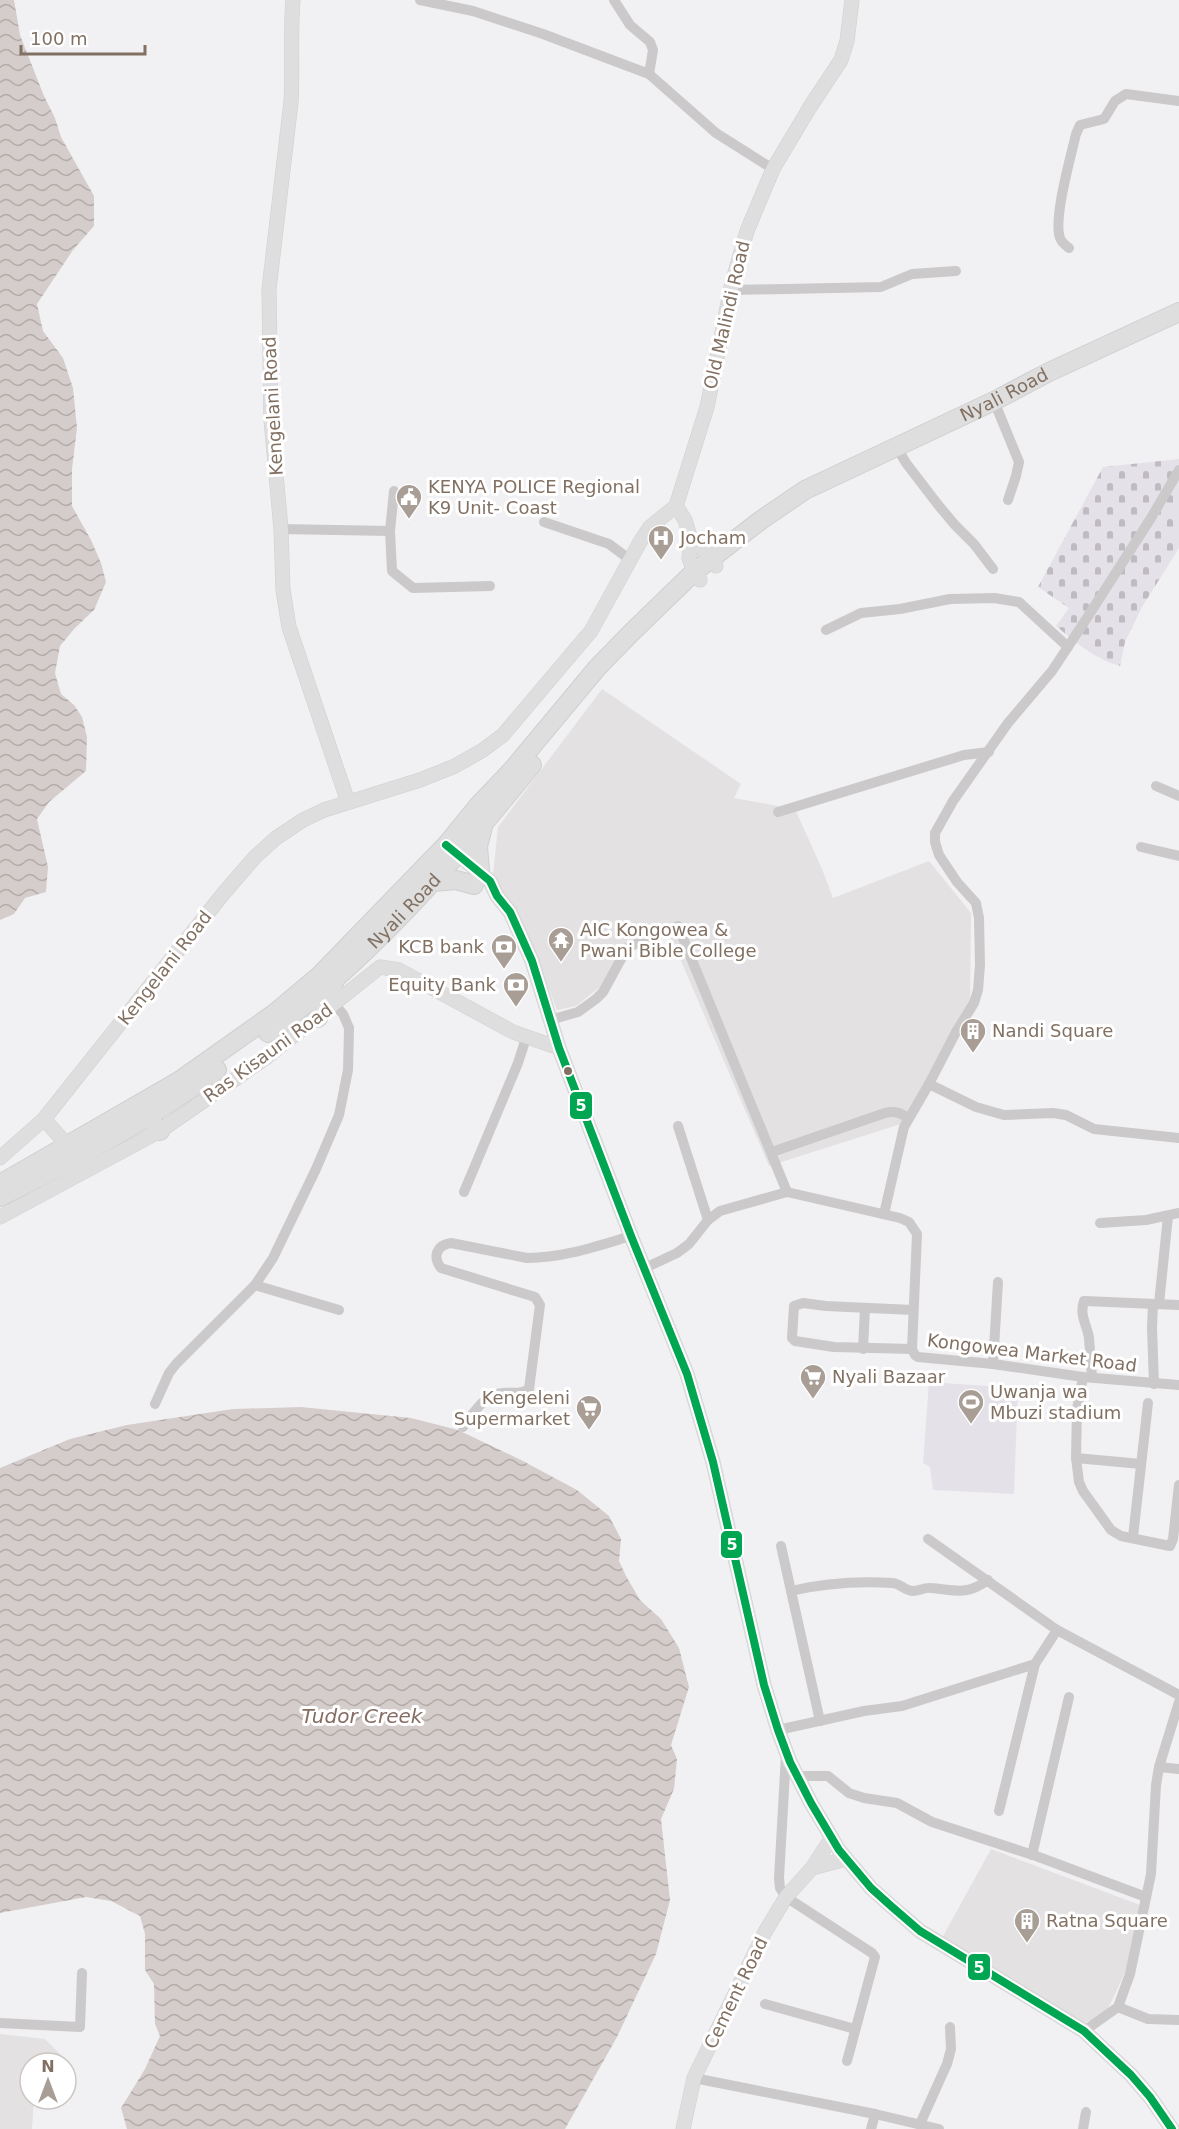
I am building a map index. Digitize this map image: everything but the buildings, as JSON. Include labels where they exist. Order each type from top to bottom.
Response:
[{"type":"highway","name":"Nyali Road","points":[[0,1197],[113,1139],[154,1124],[186,1093],[290,1017],[364,952],[434,882],[477,807],[513,769],[597,668],[714,562],[829,481],[1049,372],[1179,312]]},
{"type":"highway","name":"Nyali Road","points":[[0,1184],[179,1081],[275,1013],[319,976],[448,854],[483,825],[599,682],[697,576]]},
{"type":"highway","points":[[434,882],[477,878],[478,846],[483,825]]},
{"type":"highway","points":[[318,1018],[337,976]]},
{"type":"main road","name":"Kengelani Road","points":[[293,0],[291,102],[269,289],[271,420],[281,529],[283,590],[289,627],[348,802]]},
{"type":"main road","name":"Old Malindi Road","points":[[676,506],[706,407],[737,260],[747,231],[774,170],[810,107],[841,60],[852,0]]},
{"type":"main road","name":"Kengelani Road","points":[[0,1158],[44,1119],[198,925],[255,857],[276,838],[303,820],[324,810],[420,780],[455,766],[503,735],[591,631],[613,595],[629,559],[650,527],[676,506]]},
{"type":"main road","points":[[676,506],[685,520],[692,540],[714,562]]},
{"type":"main road","points":[[692,540],[689,554],[697,576]]},
{"type":"main road","points":[[448,854],[477,878],[490,881],[497,896],[510,912],[532,962],[559,1048],[687,1374],[705,1434],[757,1657],[778,1730],[797,1776],[831,1839],[871,1888],[920,1931],[1084,2031],[1131,2075],[1150,2097],[1172,2129]]},
{"type":"main road","name":"Ras Kisauni Road","points":[[0,1217],[154,1124],[242,1075],[318,1018],[376,969],[390,967],[399,970],[513,1032],[559,1048]]},
{"type":"main road","points":[[531,1039],[552,1026]]},
{"type":"main road","points":[[44,1119],[68,1146]]},
{"type":"main road","name":"Cement Road","points":[[683,2129],[694,2078],[760,1942],[786,1897],[813,1868],[831,1839]]},
{"type":"main road","points":[[813,1868],[850,1864]]},
{"type":"street","points":[[420,0],[483,15],[543,34],[649,74],[716,133],[774,170]]},
{"type":"street","points":[[614,0],[630,25],[650,42],[653,50],[649,74]]},
{"type":"street","points":[[1069,248],[1062,243],[1059,236],[1060,214],[1076,134],[1080,125],[1104,119],[1115,101],[1126,94],[1179,101]]},
{"type":"street","points":[[731,290],[881,287],[912,274],[956,271]]},
{"type":"street","points":[[994,401],[1017,452],[1019,462],[1008,500]]},
{"type":"street","points":[[896,446],[906,464],[939,506],[974,544],[993,569]]},
{"type":"street","points":[[884,1214],[902,1134],[908,1119],[974,1003],[978,990],[979,918],[976,903],[957,882],[939,855],[935,833],[953,801],[1008,723],[1052,671],[1151,518],[1179,470]]},
{"type":"street","points":[[394,491],[390,531],[392,571],[413,588],[490,586]]},
{"type":"street","points":[[544,522],[609,544],[629,559]]},
{"type":"street","points":[[281,529],[390,531]]},
{"type":"street","points":[[826,630],[861,613],[900,609],[950,599],[994,598],[1019,602],[1068,647]]},
{"type":"street","points":[[778,812],[964,754],[989,752]]},
{"type":"street","points":[[1156,786],[1179,796]]},
{"type":"street","points":[[1142,847],[1179,856]]},
{"type":"street","points":[[552,1026],[578,1012],[603,992],[627,948],[678,926],[788,1192]]},
{"type":"street","points":[[155,1404],[169,1373],[176,1364],[255,1285],[273,1258],[339,1115],[348,1070],[349,1033],[345,1017],[334,1005]]},
{"type":"street","points":[[464,1192],[518,1063],[531,1039]]},
{"type":"street","points":[[929,1084],[976,1107],[1004,1115],[1066,1114],[1094,1129],[1179,1138]]},
{"type":"street","points":[[772,1152],[885,1113],[898,1112],[908,1119]]},
{"type":"street","points":[[678,1126],[708,1220]]},
{"type":"street","name":"Kongowea Market Road","points":[[645,1268],[688,1244],[708,1220],[720,1210],[788,1192],[909,1222],[917,1234],[912,1349],[918,1357],[993,1364],[1087,1377],[1179,1385]]},
{"type":"street","points":[[1100,1222],[1146,1220],[1173,1214],[1152,1328],[1154,1384]]},
{"type":"street","points":[[464,1427],[481,1404],[492,1395],[524,1392],[530,1389],[540,1305],[535,1297],[441,1268],[436,1259],[436,1252],[440,1247],[451,1243],[527,1258],[539,1258],[567,1254],[631,1236]]},
{"type":"street","points":[[993,1364],[998,1282]]},
{"type":"street","points":[[255,1285],[339,1310]]},
{"type":"street","points":[[1179,1305],[1084,1301],[1083,1323],[1089,1335],[1087,1377],[1077,1408],[1076,1458],[1080,1482],[1099,1516],[1115,1534],[1167,1546],[1172,1545],[1179,1485]]},
{"type":"street","points":[[912,1349],[834,1347],[795,1341],[792,1338],[793,1310],[794,1306],[799,1303],[913,1310]]},
{"type":"street","points":[[863,1349],[865,1308]]},
{"type":"street","points":[[1133,1537],[1148,1403]]},
{"type":"street","points":[[1076,1458],[1141,1464]]},
{"type":"street","points":[[928,1539],[1057,1630],[1179,1695]]},
{"type":"street","points":[[781,1546],[820,1721]]},
{"type":"street","points":[[791,1591],[823,1584],[857,1582],[896,1583],[913,1591],[931,1588],[968,1591],[988,1580]]},
{"type":"street","points":[[999,1811],[1035,1664],[1057,1630]]},
{"type":"street","points":[[778,1730],[902,1706],[1035,1664]]},
{"type":"street","points":[[1032,1855],[1069,1697]]},
{"type":"street","points":[[1084,2031],[1118,2007],[1130,1974],[1151,1874],[1159,1767],[1179,1702]]},
{"type":"street","points":[[786,1752],[779,1878],[781,1892],[874,1955],[874,1963],[847,2061]]},
{"type":"street","points":[[1159,1767],[1179,1769]]},
{"type":"street","points":[[797,1776],[828,1776],[849,1793],[864,1798],[897,1803],[932,1822],[1032,1855],[1146,1897]]},
{"type":"street","points":[[0,2023],[80,2027],[82,1973]]},
{"type":"street","points":[[765,2004],[855,2029]]},
{"type":"street","points":[[1118,2007],[1148,2019],[1179,2020]]},
{"type":"street","points":[[920,2124],[951,2049],[950,2027]]},
{"type":"street","points":[[694,2078],[939,2129]]},
{"type":"street","points":[[1083,2129],[1086,2112]]},
{"type":"street","points":[[872,2129],[875,2114]]},
{"type":"shaded area","points":[[602,689],[741,784],[734,798],[795,809],[833,898],[929,861],[971,913],[970,1009],[904,1123],[769,1166],[666,926],[621,948],[600,987],[576,1006],[557,1010],[525,929],[493,875],[498,827]]},
{"type":"shaded area","name":"Ratna Square","points":[[991,1849],[1140,1905],[1130,1962],[1105,2015],[1084,2023],[942,1938]]},
{"type":"shaded area","points":[[0,2034],[45,2039],[57,2051],[18,2051],[18,2111],[33,2111],[32,2129],[0,2129]]},
{"type":"green space","points":[[1179,459],[1179,548],[1142,607],[1125,642],[1120,666],[1078,644],[1056,626],[1069,608],[1038,587],[1103,467]]},
{"type":"green space","name":"Uwanja wa Mbuzi stadium","points":[[929,1382],[1018,1388],[1014,1494],[933,1490],[930,1467],[923,1463]]},
{"type":"water","points":[[0,0],[14,0],[20,35],[44,96],[61,137],[94,196],[94,226],[73,250],[37,304],[43,331],[63,358],[73,388],[77,428],[72,469],[72,506],[91,540],[106,582],[94,610],[60,646],[55,673],[61,694],[74,705],[82,717],[87,737],[86,771],[49,802],[37,819],[48,867],[46,892],[25,898],[14,914],[0,920]]},
{"type":"water","name":"Tudor Creek","points":[[301,1407],[411,1418],[458,1430],[577,1490],[609,1516],[621,1539],[619,1561],[626,1576],[640,1600],[661,1619],[679,1648],[689,1687],[671,1745],[677,1759],[674,1789],[661,1819],[670,1900],[656,1954],[617,2037],[565,2129],[127,2129],[121,2108],[145,2069],[160,2036],[155,2024],[154,1984],[145,1970],[145,1934],[140,1916],[111,1901],[86,1897],[0,1913],[0,1468],[70,1439],[127,1425],[233,1409]]},
{"type":"transit line","name":"5","points":[[446,845],[490,881],[497,896],[510,912],[532,961],[559,1048],[687,1374],[713,1462],[764,1685],[790,1762],[811,1803],[839,1850],[871,1888],[920,1931],[1084,2031],[1131,2075],[1150,2097],[1172,2129]]},
{"type":"place","name":"KENYA POLICE Regional K9 Unit- Coast","points":[[409,520]]},
{"type":"place","name":"Jocham","points":[[661,561]]},
{"type":"place","name":"AIC Kongowea & Pwani Bible College","points":[[561,963]]},
{"type":"place","name":"KCB bank","points":[[504,970]]},
{"type":"place","name":"Equity Bank","points":[[516,1008]]},
{"type":"place","name":"Nandi Square","points":[[973,1054]]},
{"type":"place","name":"Nyali Bazaar","points":[[813,1400]]},
{"type":"place","name":"Uwanja wa Mbuzi stadium","points":[[971,1425]]},
{"type":"place","name":"Kengeleni Supermarket","points":[[589,1431]]},
{"type":"place","name":"Ratna Square","points":[[1027,1944]]}]
